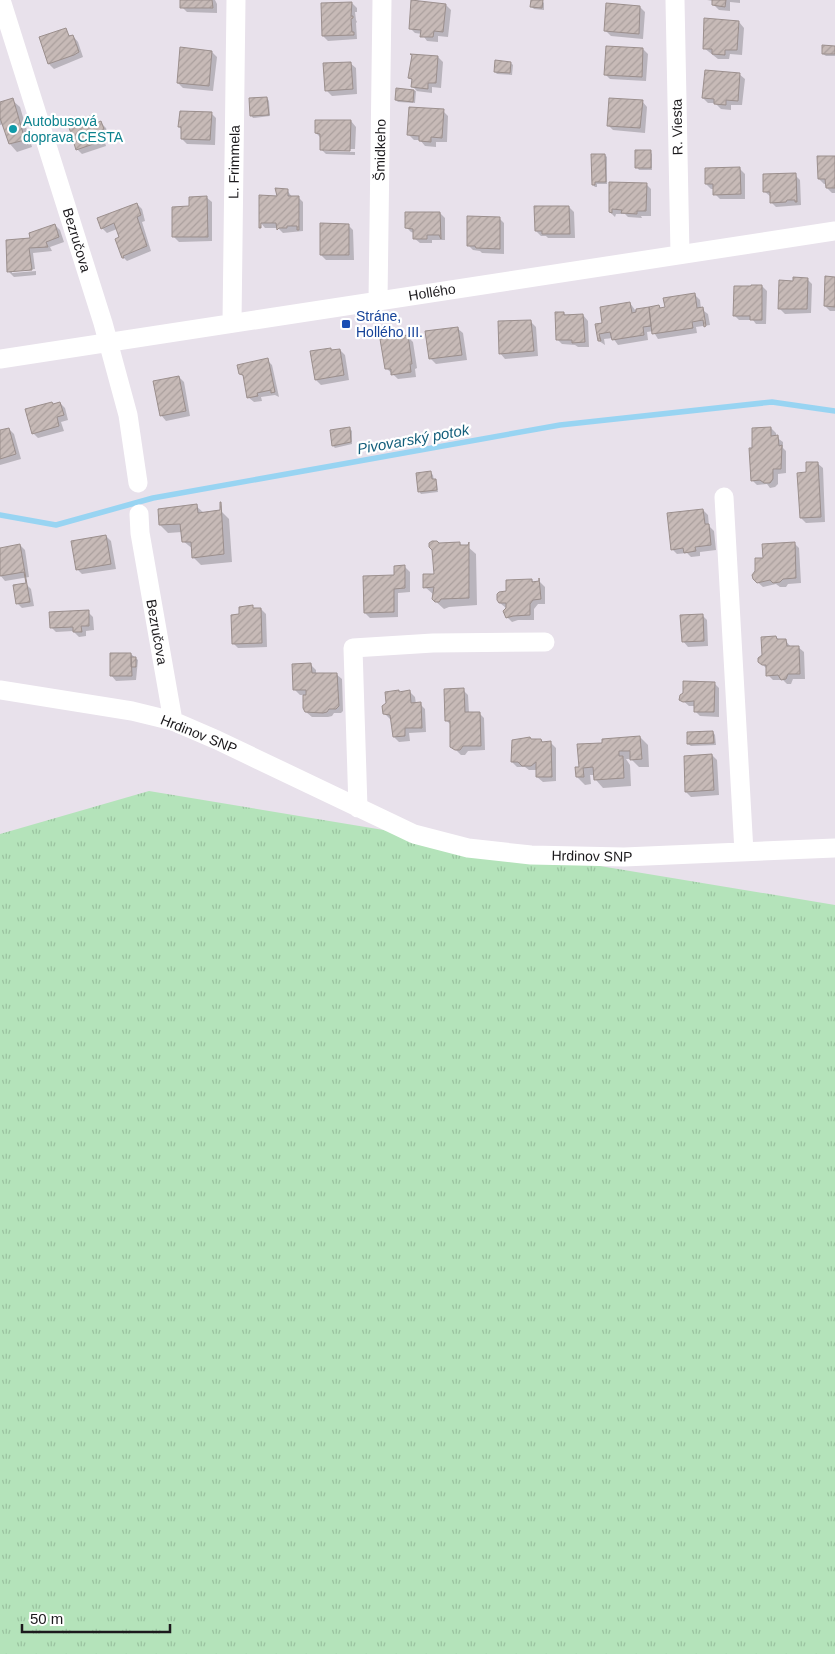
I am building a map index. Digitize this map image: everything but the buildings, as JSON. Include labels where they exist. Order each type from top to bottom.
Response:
[{"type":"street","name":"Bezručova","points":[[2,0],[103,323],[128,415],[138,483]]},
{"type":"street","name":"L. Frimmela","points":[[232,323],[236,0]]},
{"type":"street","name":"Šmidkeho","points":[[378,301],[382,0]]},
{"type":"street","name":"R. Viesta","points":[[675,0],[680,254]]},
{"type":"street","name":"Hollého","points":[[0,359],[835,231]]},
{"type":"street","points":[[724,497],[744,852]]},
{"type":"street","name":"Bezručova","points":[[139,514],[140,533],[173,721]]},
{"type":"street","points":[[358,808],[354,648],[432,643],[545,642]]},
{"type":"street","name":"Hrdinov SNP","points":[[0,690],[132,711],[173,721],[414,834],[468,848],[531,855],[615,857],[835,848]]},
{"type":"green space","points":[[149,791],[835,905],[835,1654],[0,1654],[0,834]]},
{"type":"waterway","name":"Pivovarský potok","points":[[0,515],[56,525],[153,498],[560,425],[772,402],[835,411]]},
{"type":"place","name":"Autobusová doprava CESTA","points":[[13,129]]},
{"type":"place","name":"Stráne, Hollého III.","points":[[346,324]]}]
